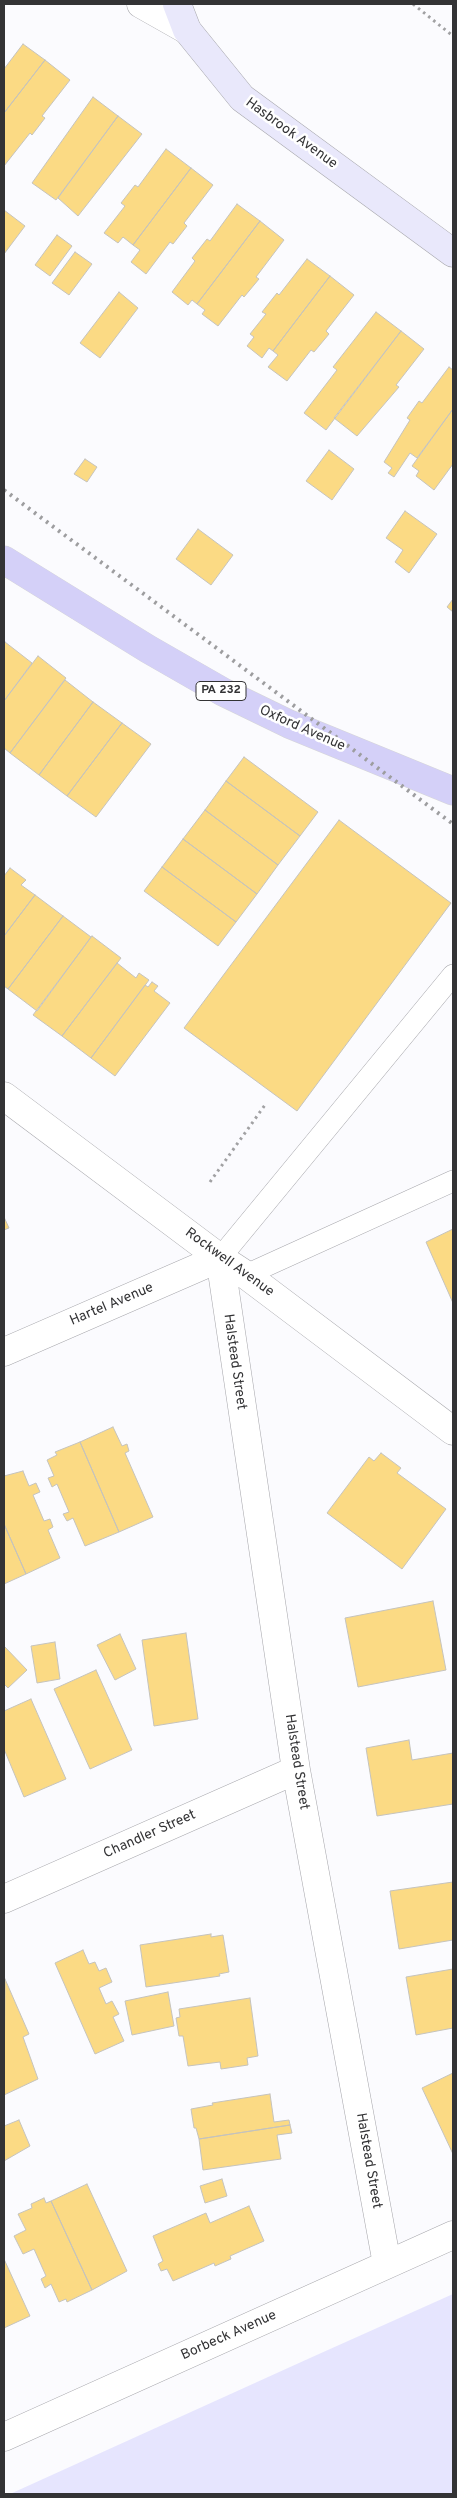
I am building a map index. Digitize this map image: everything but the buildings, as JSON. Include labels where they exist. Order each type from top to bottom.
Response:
[{"type":"main road","points":[[177,4],[187,30]]},
{"type":"main road","name":"Hasbrook Avenue","points":[[187,30],[242,98],[453,253]]},
{"type":"main road","name":"Oxford Avenue","points":[[4,560],[148,649],[223,692],[289,724],[453,791]]},
{"type":"street","name":"Hasbrook Avenue","points":[[141,4],[187,30]]},
{"type":"street","name":"Rockwell Avenue","points":[[4,1096],[220,1258],[246,1275],[453,1432]]},
{"type":"street","name":"Hartel Avenue","points":[[4,1352],[220,1258]]},
{"type":"street","name":"Halstead Street","points":[[220,1258],[296,1770],[387,2264]]},
{"type":"street","name":"Chandler Street","points":[[4,1899],[296,1770]]},
{"type":"street","name":"Borbeck Avenue","points":[[4,2437],[453,2234]]},
{"type":"lane","points":[[220,1258],[453,975]]},
{"type":"lane","points":[[246,1275],[453,1181]]},
{"type":"path","points":[[413,4],[453,36]]},
{"type":"path","points":[[210,1182],[265,1105]]},
{"type":"shaded area","points":[[453,2294],[453,2494],[10,2494],[310,2358]]},
{"type":"railway","points":[[4,490],[453,824]]}]
